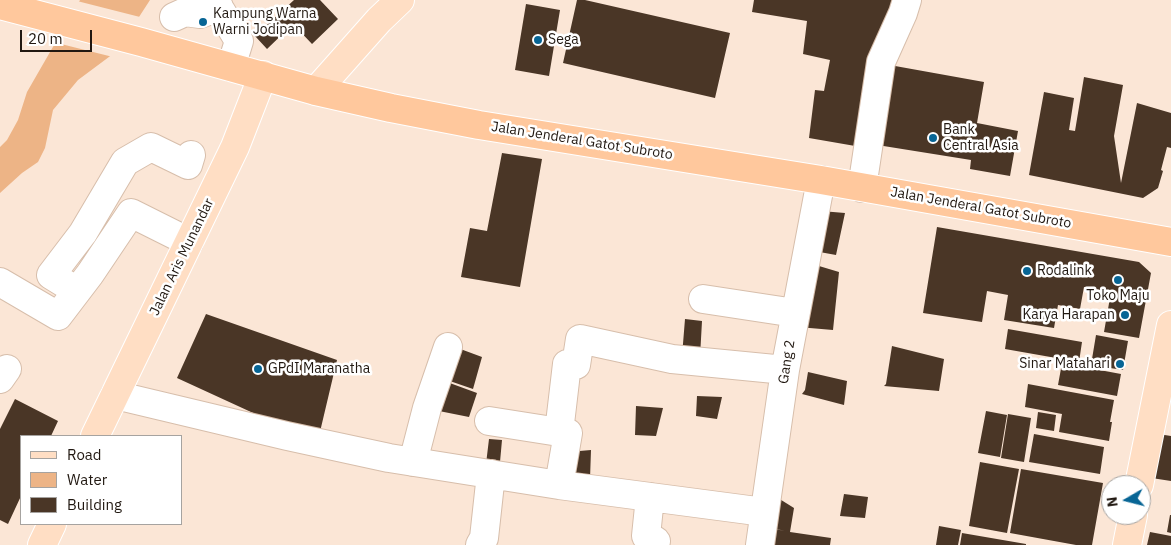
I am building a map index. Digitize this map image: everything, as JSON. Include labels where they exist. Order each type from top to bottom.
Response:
[{"type":"highway","name":"Jalan Jenderal Gatot Subroto","points":[[0,6],[141,42],[316,91],[479,125],[821,180],[1171,242]]},
{"type":"main road","points":[[316,91],[379,20],[400,0]]},
{"type":"main road","name":"Jalan Aris Munandar","points":[[95,435],[239,137],[263,75]]},
{"type":"main road","points":[[1141,475],[1171,325]]},
{"type":"main road","points":[[42,545],[52,525]]},
{"type":"main road","points":[[1128,545],[1131,525]]},
{"type":"street","points":[[862,188],[882,62],[903,13],[906,0]]},
{"type":"street","points":[[174,17],[185,12],[200,14],[220,9],[239,42],[231,67]]},
{"type":"street","points":[[77,291],[51,275],[83,233],[125,162],[151,148],[188,165],[191,155]]},
{"type":"street","name":"Gang 2","points":[[760,545],[785,370],[821,180]]},
{"type":"street","points":[[0,282],[58,316],[131,213],[189,242]]},
{"type":"street","points":[[703,299],[795,313]]},
{"type":"street","points":[[559,432],[567,364],[576,365],[580,339],[672,358],[785,370]]},
{"type":"street","points":[[412,462],[427,408],[448,347]]},
{"type":"street","points":[[115,395],[296,438],[412,462],[559,485],[764,512]]},
{"type":"street","points":[[489,421],[568,433],[559,485]]},
{"type":"street","points":[[480,545],[484,538],[491,474]]},
{"type":"street","points":[[650,497],[646,536],[656,541],[656,545]]},
{"type":"water","points":[[80,0],[150,0],[117,51],[78,80],[53,110],[45,148],[38,162],[22,173],[0,193],[0,147],[7,140],[18,120],[27,92]]},
{"type":"pier","points":[[77,1],[140,17],[118,53],[113,57],[53,42]]},
{"type":"building","points":[[294,0],[320,0],[338,19],[312,44],[293,24],[267,49],[255,36]]},
{"type":"building","points":[[577,0],[585,0],[730,33],[715,98],[563,63]]},
{"type":"building","points":[[754,0],[899,0],[861,147],[809,138],[815,90],[824,91],[830,60],[803,54],[807,21],[752,12]]},
{"type":"building","name":"Sega","points":[[526,4],[560,10],[549,76],[515,70]]},
{"type":"building","points":[[884,64],[984,82],[977,123],[1018,131],[1010,176],[970,169],[971,160],[871,144]]},
{"type":"building","points":[[1084,77],[1123,85],[1114,136],[1121,183],[1137,103],[1171,113],[1171,148],[1167,147],[1158,188],[1143,198],[1029,175],[1044,92],[1074,98],[1069,130],[1075,131]]},
{"type":"building","points":[[502,153],[542,159],[520,287],[461,277],[470,228],[487,231]]},
{"type":"building","points":[[821,211],[845,213],[836,255],[814,251]]},
{"type":"building","points":[[937,227],[1139,262],[1151,273],[1139,338],[1104,332],[1111,292],[1084,287],[1080,309],[1058,305],[1054,328],[1004,320],[1008,295],[987,291],[982,322],[923,313]]},
{"type":"building","points":[[809,263],[839,272],[833,330],[798,327]]},
{"type":"building","name":"GPdI Maranatha","points":[[206,314],[337,360],[319,436],[288,429],[177,378]]},
{"type":"building","points":[[685,319],[702,321],[700,357],[682,356]]},
{"type":"building","points":[[1008,329],[1082,342],[1079,362],[1005,349]]},
{"type":"building","points":[[1096,335],[1128,341],[1123,370],[1091,365]]},
{"type":"building","points":[[892,346],[944,359],[939,391],[884,386],[886,384]]},
{"type":"building","points":[[455,347],[482,357],[473,389],[444,379]]},
{"type":"building","points":[[1062,363],[1121,374],[1117,396],[1058,385]]},
{"type":"building","points":[[808,372],[847,381],[844,405],[802,394],[805,390]]},
{"type":"building","points":[[447,382],[477,393],[469,417],[439,411]]},
{"type":"building","points":[[1028,384],[1114,400],[1109,441],[1059,432],[1062,414],[1025,407]]},
{"type":"building","points":[[697,396],[722,397],[717,419],[696,416]]},
{"type":"building","points":[[15,399],[58,421],[51,435],[20,435],[20,498],[8,524],[0,520],[0,429]]},
{"type":"building","points":[[636,406],[663,408],[656,436],[635,435]]},
{"type":"building","points":[[986,411],[1007,415],[1000,457],[978,453]]},
{"type":"building","points":[[1038,412],[1056,415],[1054,431],[1036,428]]},
{"type":"building","points":[[1008,414],[1031,418],[1024,462],[1001,458]]},
{"type":"building","points":[[1152,433],[1171,436],[1171,481],[1151,478],[1151,475],[1145,475]]},
{"type":"building","points":[[1034,434],[1104,447],[1100,474],[1029,462]]},
{"type":"building","points":[[489,439],[502,440],[500,462],[486,464]]},
{"type":"building","points":[[591,450],[590,479],[565,475],[568,452]]},
{"type":"building","points":[[980,462],[1019,469],[1007,533],[969,526]]},
{"type":"building","points":[[1021,469],[1101,483],[1101,494],[1092,545],[1076,545],[1010,533]]},
{"type":"building","points":[[844,494],[868,497],[865,518],[840,516]]},
{"type":"building","points":[[778,498],[794,508],[790,532],[831,538],[830,545],[772,545],[775,529],[785,531],[772,528]]},
{"type":"building","points":[[1171,515],[1171,533],[1167,532]]},
{"type":"building","points":[[939,526],[961,530],[958,545],[936,545]]},
{"type":"building","points":[[1150,532],[1171,536],[1171,545],[1147,545]]},
{"type":"building","points":[[962,533],[1026,544],[1026,545],[960,545]]},
{"type":"place","name":"Kampung Warna Warni Jodipan","points":[[203,22]]},
{"type":"place","name":"Sega","points":[[538,40]]},
{"type":"place","name":"Bank Central Asia","points":[[933,138]]},
{"type":"place","name":"Rodalink","points":[[1027,271]]},
{"type":"place","name":"Toko Maju","points":[[1118,280]]},
{"type":"place","name":"Karya Harapan","points":[[1125,315]]},
{"type":"place","name":"Sinar Matahari","points":[[1120,364]]},
{"type":"place","name":"GPdI Maranatha","points":[[258,369]]}]
